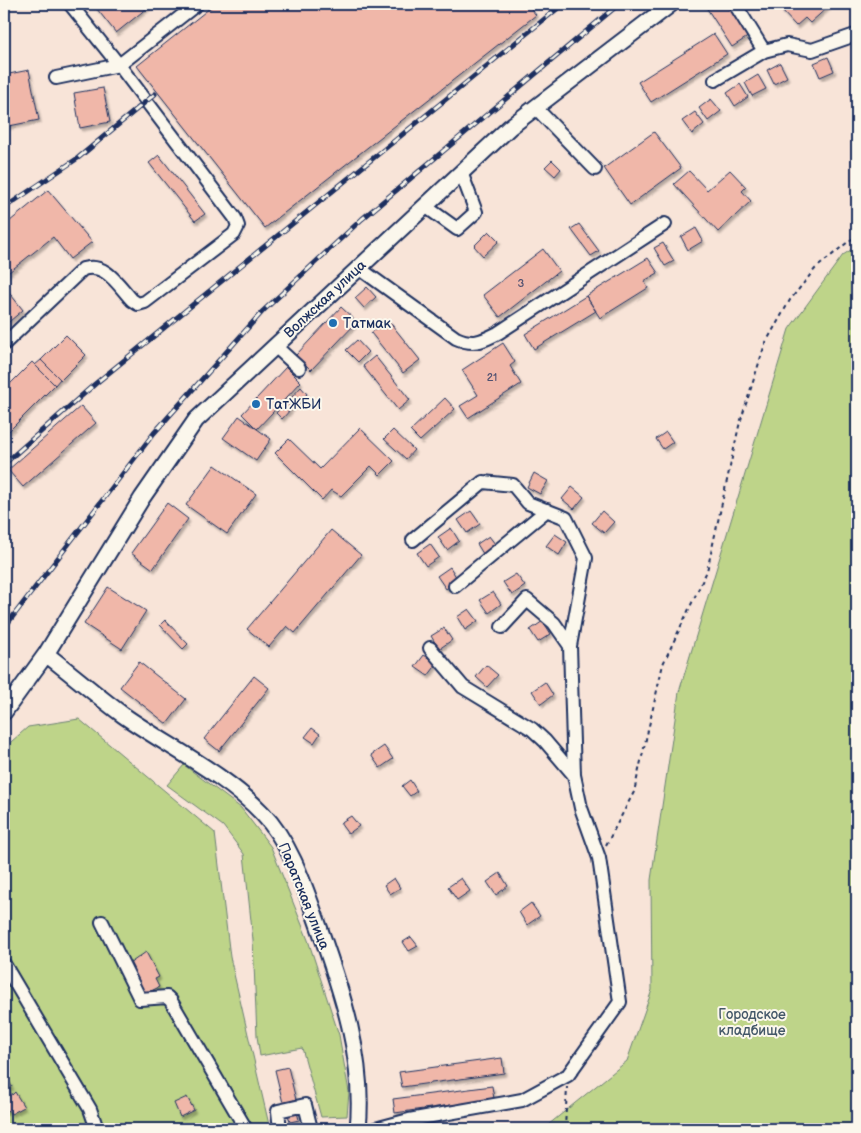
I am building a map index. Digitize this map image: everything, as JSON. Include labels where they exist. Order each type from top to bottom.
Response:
[{"type":"main road","name":"Волжская улица","points":[[4,712],[46,654],[142,498],[196,420],[510,126],[670,4]]},
{"type":"main road","name":"Паратская улица","points":[[46,654],[123,714],[241,794],[262,813],[280,836],[309,899],[344,1000],[360,1097],[358,1129]]},
{"type":"street","points":[[4,344],[83,269],[93,266],[103,268],[132,300],[138,304],[145,302],[234,234],[238,226],[235,218],[119,65],[70,4]]},
{"type":"street","points":[[56,78],[119,65],[196,4]]},
{"type":"street","points":[[737,4],[764,51]]},
{"type":"street","points":[[715,80],[764,51],[787,44],[812,50],[855,35]]},
{"type":"street","points":[[535,107],[595,169]]},
{"type":"street","points":[[425,206],[457,229],[476,212],[461,172]]},
{"type":"street","points":[[358,268],[456,338],[468,343],[482,341],[665,224]]},
{"type":"street","points":[[275,346],[299,368]]},
{"type":"street","points":[[375,1129],[409,1120],[522,1100],[568,1075],[620,1002],[598,858],[580,808],[574,775],[570,646],[586,558],[566,518],[528,503],[513,485],[483,482],[413,540]]},
{"type":"street","points":[[455,586],[547,510]]},
{"type":"street","points":[[502,627],[527,600],[554,623],[570,646]]},
{"type":"street","points":[[430,648],[463,687],[532,729],[545,741],[574,775]]},
{"type":"street","points":[[102,922],[140,999],[166,997],[171,1001],[246,1129]]},
{"type":"street","points":[[4,964],[90,1109],[97,1129]]},
{"type":"street","points":[[280,1129],[278,1111],[304,1105],[311,1129]]},
{"type":"path","points":[[598,858],[634,792],[663,664],[707,571],[739,426],[765,344],[790,300],[815,269],[857,236]]},
{"type":"path","points":[[565,1129],[568,1075]]},
{"type":"green space","name":"Городское кладбище","points":[[857,246],[857,1129],[543,1129],[627,1061],[652,990],[651,880],[679,692],[789,329],[843,255]]},
{"type":"green space","points":[[79,719],[215,833],[230,957],[270,1129],[4,1129],[4,748],[28,727]]},
{"type":"green space","points":[[184,765],[241,808],[271,847],[308,940],[339,1035],[349,1092],[347,1116],[321,1117],[302,1048],[260,1056],[257,1036],[253,940],[244,854],[223,826],[167,785]]},
{"type":"building","points":[[93,4],[152,4],[116,33]]},
{"type":"building","points":[[215,4],[527,4],[536,15],[265,228],[137,66]]},
{"type":"building","points":[[704,4],[727,4],[749,36],[732,47]]},
{"type":"building","points":[[787,4],[827,4],[829,6],[810,23],[805,18],[796,26],[781,10]]},
{"type":"building","points":[[714,34],[727,54],[651,102],[638,82]]},
{"type":"building","points":[[828,57],[834,71],[820,77],[814,63]]},
{"type":"building","points":[[780,63],[787,77],[774,84],[767,70]]},
{"type":"building","points":[[29,70],[39,120],[4,127],[4,75]]},
{"type":"building","points":[[758,75],[766,89],[752,96],[745,83]]},
{"type":"building","points":[[740,84],[748,97],[735,106],[727,93]]},
{"type":"building","points":[[103,88],[110,122],[80,128],[74,93]]},
{"type":"building","points":[[711,99],[721,111],[708,121],[699,108]]},
{"type":"building","points":[[695,112],[704,124],[692,134],[682,121]]},
{"type":"building","points":[[654,132],[681,168],[630,205],[604,168]]},
{"type":"building","points":[[159,155],[205,214],[195,221],[149,163]]},
{"type":"building","points":[[552,160],[561,169],[555,176],[545,167]]},
{"type":"building","points":[[730,170],[746,187],[742,191],[751,201],[718,232],[674,184],[689,171],[707,190]]},
{"type":"building","points":[[48,190],[92,242],[70,259],[53,237],[4,276],[4,226]]},
{"type":"building","points":[[579,224],[599,251],[591,256],[571,229]]},
{"type":"building","points":[[696,228],[703,241],[688,250],[681,237]]},
{"type":"building","points":[[489,231],[499,241],[483,256],[474,246]]},
{"type":"building","points":[[663,243],[674,261],[665,266],[654,248]]},
{"type":"building","points":[[543,249],[559,271],[500,317],[483,295]]},
{"type":"building","points":[[648,258],[658,273],[644,281],[648,288],[600,318],[586,296]]},
{"type":"building","points":[[4,286],[23,310],[4,326]]},
{"type":"building","points":[[367,287],[376,297],[364,308],[355,298]]},
{"type":"building","points":[[586,296],[596,311],[534,349],[525,334]]},
{"type":"building","points":[[341,307],[357,322],[311,370],[296,355]]},
{"type":"building","points":[[388,320],[420,360],[403,373],[371,333]]},
{"type":"building","points":[[66,335],[86,355],[61,380],[41,360]]},
{"type":"building","points":[[357,340],[368,352],[358,362],[346,350]]},
{"type":"building","points":[[503,343],[515,362],[510,366],[521,384],[468,418],[460,406],[478,395],[462,370]]},
{"type":"building","points":[[375,356],[410,400],[398,410],[363,366]]},
{"type":"building","points":[[41,360],[60,379],[55,385],[35,365]]},
{"type":"building","points":[[32,362],[55,385],[4,436],[4,390]]},
{"type":"building","points":[[286,367],[301,382],[257,429],[242,414]]},
{"type":"building","points":[[301,387],[307,394],[296,405],[290,399]]},
{"type":"building","points":[[445,398],[455,409],[420,441],[410,431]]},
{"type":"building","points":[[286,402],[292,408],[282,419],[276,413]]},
{"type":"building","points":[[81,406],[96,423],[23,487],[8,470]]},
{"type":"building","points":[[239,416],[271,439],[256,461],[223,438]]},
{"type":"building","points":[[360,428],[394,461],[380,475],[371,466],[341,496],[331,490],[322,500],[275,453],[289,439],[320,469]]},
{"type":"building","points":[[393,430],[414,450],[406,459],[384,439]]},
{"type":"building","points":[[666,432],[673,442],[663,449],[656,439]]},
{"type":"building","points":[[215,465],[256,494],[227,534],[186,505]]},
{"type":"building","points":[[534,473],[548,481],[540,494],[527,487]]},
{"type":"building","points":[[572,487],[584,497],[574,509],[562,499]]},
{"type":"building","points":[[167,503],[188,519],[153,569],[131,553]]},
{"type":"building","points":[[471,511],[480,524],[467,533],[458,520]]},
{"type":"building","points":[[602,511],[614,522],[604,533],[592,523]]},
{"type":"building","points":[[451,528],[459,541],[447,550],[438,537]]},
{"type":"building","points":[[331,530],[361,555],[295,633],[287,626],[269,647],[247,629]]},
{"type":"building","points":[[555,534],[567,542],[559,555],[546,546]]},
{"type":"building","points":[[489,536],[498,548],[485,557],[477,544]]},
{"type":"building","points":[[430,544],[439,557],[426,566],[417,553]]},
{"type":"building","points":[[450,567],[458,580],[446,589],[437,576]]},
{"type":"building","points":[[516,574],[525,586],[512,595],[503,582]]},
{"type":"building","points":[[108,587],[146,611],[122,649],[84,624]]},
{"type":"building","points":[[493,592],[501,604],[489,613],[480,600]]},
{"type":"building","points":[[469,609],[478,621],[465,630],[457,617]]},
{"type":"building","points":[[165,620],[188,644],[183,649],[160,625]]},
{"type":"building","points":[[543,621],[551,634],[538,642],[530,630]]},
{"type":"building","points":[[444,628],[452,640],[439,649],[431,636]]},
{"type":"building","points":[[424,655],[437,664],[428,676],[415,667]]},
{"type":"building","points":[[139,662],[186,699],[167,724],[120,687]]},
{"type":"building","points":[[486,665],[498,675],[487,687],[476,677]]},
{"type":"building","points":[[254,676],[269,688],[219,751],[204,739]]},
{"type":"building","points":[[545,682],[553,695],[541,704],[532,691]]},
{"type":"building","points":[[312,728],[320,734],[314,743],[305,737]]},
{"type":"building","points":[[384,746],[393,759],[380,768],[371,755]]},
{"type":"building","points":[[410,780],[417,791],[410,796],[402,786]]},
{"type":"building","points":[[351,816],[359,826],[348,834],[340,823]]},
{"type":"building","points":[[500,873],[508,886],[496,895],[487,882]]},
{"type":"building","points":[[394,878],[400,888],[390,894],[384,885]]},
{"type":"building","points":[[461,878],[470,891],[457,900],[448,887]]},
{"type":"building","points":[[531,903],[540,916],[527,925],[519,912]]},
{"type":"building","points":[[411,937],[418,946],[409,951],[403,942]]},
{"type":"building","points":[[146,952],[159,977],[155,979],[159,987],[141,996],[136,986],[140,984],[129,964]]},
{"type":"building","points":[[502,1058],[504,1073],[402,1087],[399,1072]]},
{"type":"building","points":[[288,1067],[296,1100],[283,1103],[275,1070]]},
{"type":"building","points":[[7,1078],[12,1087],[8,1089],[12,1095],[15,1092],[24,1107],[11,1114],[8,1110],[4,1113],[4,1080]]},
{"type":"building","points":[[492,1086],[494,1099],[395,1113],[393,1099]]},
{"type":"building","points":[[187,1097],[194,1110],[180,1117],[174,1103]]},
{"type":"building","points":[[294,1100],[299,1120],[290,1122],[285,1103]]},
{"type":"railway","points":[[4,464],[95,384],[563,4]]},
{"type":"railway","points":[[4,628],[154,433],[263,311],[362,219],[619,4]]},
{"type":"railway","points":[[4,208],[78,158],[155,94]]},
{"type":"place","name":"Татмак","points":[[333,323]]},
{"type":"place","name":"ТатЖБИ","points":[[256,404]]}]
